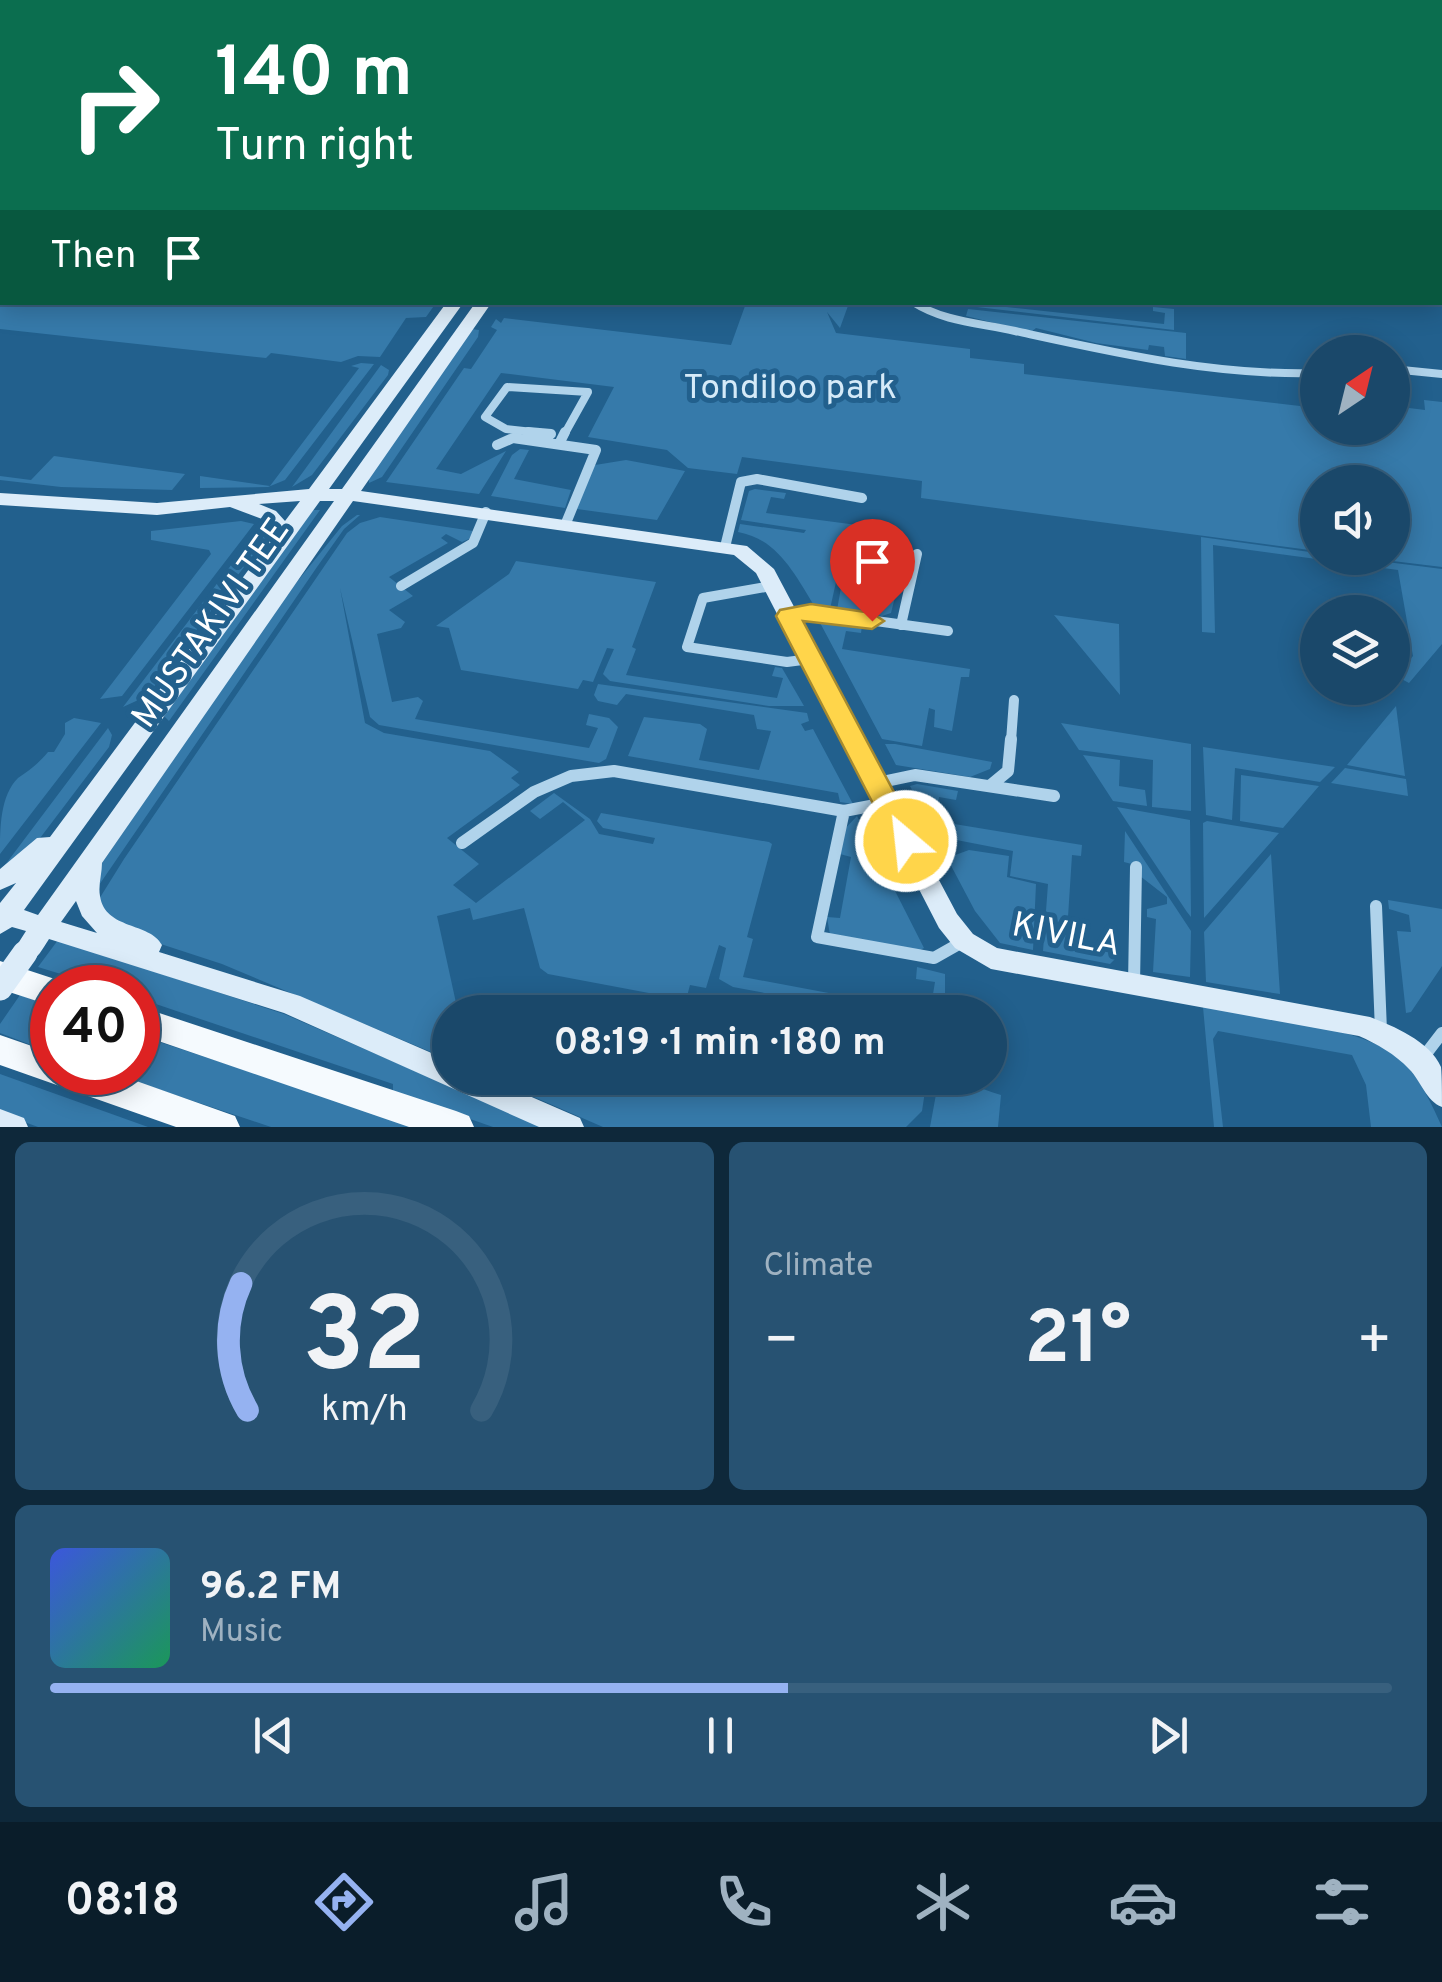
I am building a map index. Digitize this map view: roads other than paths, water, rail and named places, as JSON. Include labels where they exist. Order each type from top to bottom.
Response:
[{"type":"main road","name":"MUSTAKIVI TEE","points":[[2,917],[454,305]]},
{"type":"main road","name":"MUSTAKIVI TEE","points":[[0,988],[482,305]]},
{"type":"main road","name":"KIVILA","points":[[0,498],[158,509],[348,495],[725,547],[754,558],[948,921],[964,941],[990,958],[1381,1032],[1421,1060]]},
{"type":"main road","points":[[316,539],[360,509],[392,500]]},
{"type":"main road","points":[[222,503],[272,515],[278,522],[280,542]]},
{"type":"main road","points":[[0,880],[28,862],[78,817]]},
{"type":"main road","points":[[104,839],[89,869],[86,889],[87,904],[105,927],[242,988]]},
{"type":"main road","points":[[2,917],[44,926],[242,988],[319,1016],[432,1066]]},
{"type":"main road","points":[[0,975],[30,985]]},
{"type":"main road","points":[[160,1027],[456,1127]]},
{"type":"main road","points":[[0,1050],[30,1060]]},
{"type":"main road","points":[[1421,1060],[1442,1094]]},
{"type":"main road","points":[[131,1095],[222,1127]]},
{"type":"main road","points":[[498,1095],[570,1127]]},
{"type":"main road","points":[[0,1124],[13,1127]]},
{"type":"street","points":[[918,305],[943,317],[1098,351],[1300,373]]},
{"type":"street","points":[[1410,371],[1442,374]]},
{"type":"street","points":[[551,434],[491,425],[485,417],[507,386],[588,392],[560,444]]},
{"type":"street","points":[[497,444],[512,438],[596,450],[566,524]]},
{"type":"street","points":[[725,547],[741,482],[757,479],[862,498]]},
{"type":"street","points":[[401,586],[473,542],[486,512]]},
{"type":"street","points":[[901,626],[917,554]]},
{"type":"street","points":[[771,586],[703,598],[687,647],[786,662],[810,658]]},
{"type":"street","points":[[788,616],[811,612],[948,631]]},
{"type":"street","points":[[991,786],[1008,771],[1014,700]]},
{"type":"street","points":[[462,844],[534,792],[571,776],[614,770],[844,811],[915,775],[1054,796]]},
{"type":"street","points":[[844,811],[817,936],[934,958],[964,941]]},
{"type":"street","points":[[1134,984],[1136,866]]},
{"type":"street","points":[[1376,906],[1381,1032]]},
{"type":"street","points":[[1421,1060],[1442,1033]]},
{"type":"park label","name":"Tondiloo park","points":[[790,389]]}]
